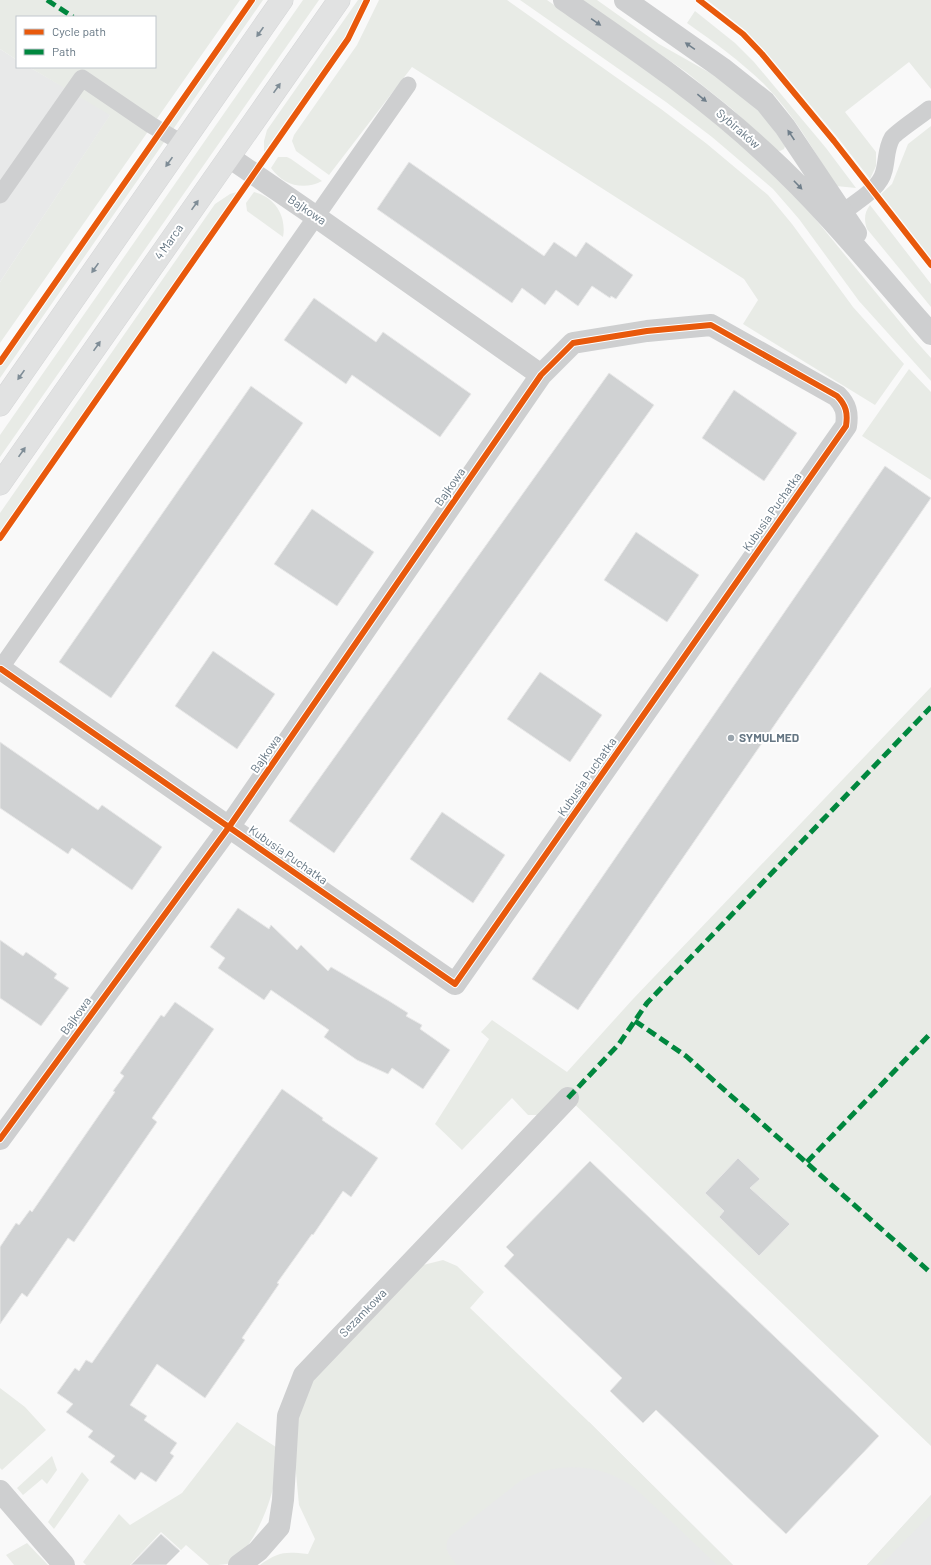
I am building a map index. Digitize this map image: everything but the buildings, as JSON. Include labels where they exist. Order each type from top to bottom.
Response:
[{"type":"main road","points":[[0,405],[282,0]]},
{"type":"main road","name":"4 Marca","points":[[0,484],[339,0]]},
{"type":"street","name":"Sybiraków","points":[[564,0],[680,81],[741,131],[788,174],[889,284],[931,334]]},
{"type":"street","name":"Sybiraków","points":[[625,0],[722,68],[765,102],[785,127],[843,212],[889,284]]},
{"type":"street","name":"Bajkowa","points":[[0,1139],[229,827],[541,375],[316,216],[229,157]]},
{"type":"street","name":"Kubusia Puchatka","points":[[0,669],[455,984],[846,426],[848,417],[846,408],[837,396],[711,325],[647,331],[573,343],[541,375]]},
{"type":"street","name":"Sezamkowa","points":[[239,1565],[258,1551],[279,1527],[283,1500],[288,1416],[304,1375],[568,1098]]},
{"type":"street","points":[[0,1491],[64,1565]]},
{"type":"lane","points":[[0,195],[82,78],[151,126],[182,143]]},
{"type":"lane","points":[[0,669],[408,85]]},
{"type":"lane","points":[[843,212],[875,186],[880,180],[884,172],[887,152],[892,137],[929,109]]},
{"type":"shaded area","points":[[0,0],[240,0],[0,343],[0,282],[110,115],[31,68],[156,68],[156,16],[16,16],[16,59],[0,49]]},
{"type":"shaded area","points":[[256,0],[263,0],[0,378],[0,366]]},
{"type":"shaded area","points":[[303,0],[319,0],[0,457],[0,435]]},
{"type":"shaded area","points":[[358,0],[363,0],[345,37],[264,152],[264,141],[267,130]]},
{"type":"shaded area","points":[[379,0],[507,0],[661,109],[707,144],[768,195],[792,224],[853,307],[904,364],[875,405],[743,324],[758,300],[744,279],[412,67],[329,175],[296,151],[292,141],[294,135],[357,45]]},
{"type":"shaded area","points":[[520,0],[547,0],[673,89],[719,125],[780,181],[808,210],[931,358],[931,381],[859,301],[799,219],[773,189],[712,137],[666,102]]},
{"type":"shaded area","points":[[582,0],[597,0],[659,44],[719,78],[751,103],[767,120],[785,146],[784,149],[780,151],[776,150],[732,109],[686,72]]},
{"type":"shaded area","points":[[707,0],[931,0],[931,89],[909,62],[845,112],[876,152],[876,166],[870,179],[838,138],[766,52],[746,31]]},
{"type":"shaded area","points":[[695,11],[735,43],[754,62],[826,148],[856,188],[836,186],[803,133],[775,95],[736,60],[687,23]]},
{"type":"shaded area","points":[[0,49],[16,59],[16,68],[31,68],[111,114],[0,282]]},
{"type":"shaded area","points":[[931,126],[931,258],[881,194],[892,184],[908,144]]},
{"type":"shaded area","points":[[278,157],[287,157],[291,159],[322,181],[308,186],[301,186],[294,185],[281,179],[271,168]]},
{"type":"shaded area","points":[[237,192],[0,532],[0,513],[215,204],[230,194]]},
{"type":"shaded area","points":[[254,192],[268,198],[278,208],[283,221],[283,237],[247,211],[246,203]]},
{"type":"shaded area","points":[[870,205],[931,284],[931,307],[867,229],[865,217]]},
{"type":"shaded area","points":[[909,369],[931,392],[931,480],[862,436]]},
{"type":"shaded area","points":[[931,687],[931,1446],[568,1098],[538,1115],[528,1115],[512,1098],[462,1150],[435,1124],[489,1039],[481,1032],[492,1020],[567,1072],[633,999]]},
{"type":"shaded area","points":[[443,1260],[457,1266],[484,1292],[470,1308],[589,1422],[733,1565],[717,1565],[670,1520],[629,1484],[603,1472],[588,1468],[574,1467],[545,1471],[532,1475],[519,1482],[450,1536],[447,1548],[449,1554],[457,1565],[260,1565],[278,1555],[288,1553],[308,1554],[315,1539],[299,1505],[292,1431],[311,1379],[419,1266]]},
{"type":"shaded area","points":[[0,1388],[25,1407],[46,1430],[2,1470],[0,1468]]},
{"type":"shaded area","points":[[237,1422],[276,1447],[276,1474],[270,1500],[259,1527],[252,1539],[236,1559],[227,1564],[209,1565],[186,1545],[181,1550],[161,1532],[130,1565],[86,1565],[83,1562],[119,1514],[130,1525],[182,1493]]},
{"type":"shaded area","points":[[589,1422],[733,1565],[353,1565]]},
{"type":"shaded area","points":[[52,1456],[57,1470],[47,1484],[42,1479],[23,1495],[17,1488]]},
{"type":"shaded area","points":[[82,1472],[89,1480],[54,1529],[48,1522]]},
{"type":"shaded area","points":[[931,1495],[931,1565],[867,1565]]},
{"type":"shaded area","points":[[931,1495],[931,1514],[881,1565],[867,1565]]},
{"type":"shaded area","points":[[27,1543],[48,1565],[14,1565],[6,1555]]},
{"type":"marked path","points":[[47,0],[71,16]]},
{"type":"marked path","points":[[568,1098],[619,1044],[647,1003],[931,707]]},
{"type":"marked path","points":[[635,1021],[686,1056],[931,1273]]},
{"type":"marked path","points":[[807,1162],[931,1033]]},
{"type":"cycle path","points":[[0,362],[252,0]]},
{"type":"cycle path","points":[[0,538],[348,39],[367,0]]},
{"type":"cycle path","points":[[699,0],[743,34],[762,54],[834,141],[931,265]]},
{"type":"cycle path","points":[[0,1139],[229,827],[541,375],[573,343],[647,331],[711,325],[837,396],[846,410],[846,426],[455,984],[1,669]]},
{"type":"place","name":"SYMULMED","points":[[731,738]]}]
